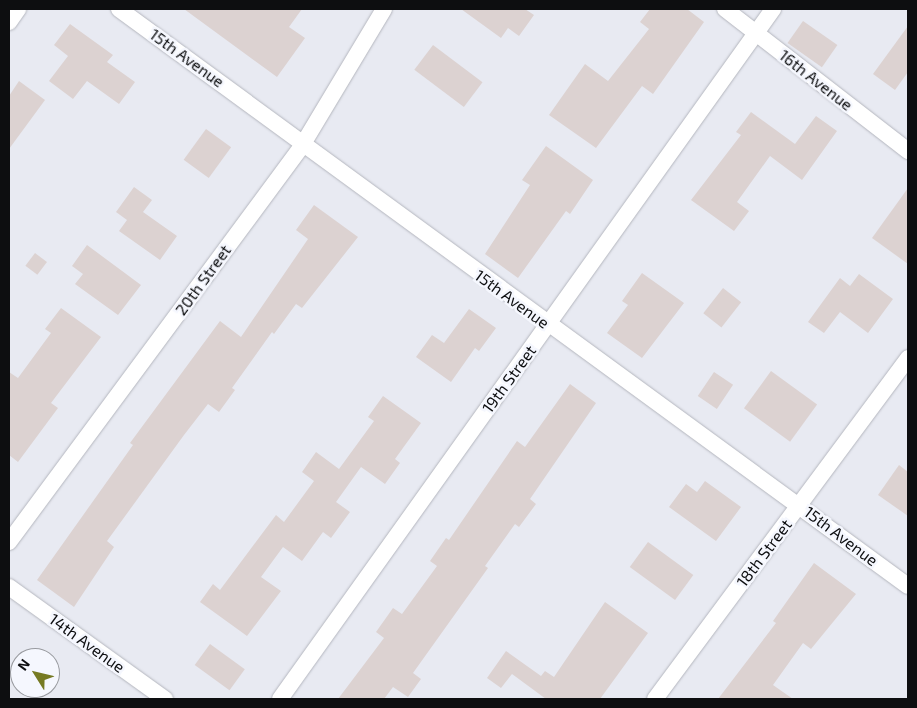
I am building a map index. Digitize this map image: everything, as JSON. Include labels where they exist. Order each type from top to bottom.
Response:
[{"type":"street","points":[[9,22],[18,9]]},
{"type":"street","name":"15th Avenue","points":[[119,9],[548,325],[799,505],[908,586]]},
{"type":"street","name":"20th Street","points":[[9,542],[303,144],[384,9]]},
{"type":"street","name":"16th Avenue","points":[[725,9],[908,151]]},
{"type":"street","name":"19th Street","points":[[280,699],[773,9]]},
{"type":"street","name":"18th Street","points":[[655,699],[908,358]]},
{"type":"street","name":"14th Avenue","points":[[9,587],[165,699]]},
{"type":"building","points":[[184,9],[302,9],[289,27],[305,38],[277,77]]},
{"type":"building","points":[[461,9],[525,9],[534,15],[519,36],[508,28],[501,38]]},
{"type":"building","points":[[650,9],[687,9],[704,22],[653,94],[642,86],[596,148],[549,115],[585,64],[608,81],[649,29],[640,22]]},
{"type":"building","points":[[803,21],[837,45],[822,67],[788,43]]},
{"type":"building","points":[[70,24],[113,55],[107,62],[135,82],[119,104],[87,81],[73,99],[49,81],[68,56],[54,45]]},
{"type":"building","points":[[908,26],[908,72],[895,90],[873,74]]},
{"type":"building","points":[[433,45],[483,82],[464,107],[414,70]]},
{"type":"building","points":[[19,81],[45,100],[9,149],[9,96]]},
{"type":"building","points":[[751,112],[795,144],[816,116],[837,131],[802,180],[770,156],[737,202],[749,211],[734,231],[691,200],[741,135],[736,132]]},
{"type":"building","points":[[206,129],[231,147],[209,178],[184,160]]},
{"type":"building","points":[[546,146],[593,180],[570,214],[566,211],[518,278],[485,254],[530,185],[522,180]]},
{"type":"building","points":[[134,187],[152,200],[143,212],[177,236],[160,260],[119,231],[127,220],[116,212]]},
{"type":"building","points":[[908,188],[908,264],[872,238]]},
{"type":"building","points":[[314,205],[358,237],[302,308],[296,304],[274,334],[272,332],[232,388],[235,390],[219,412],[208,404],[184,435],[107,541],[114,547],[74,607],[37,580],[133,445],[130,443],[220,321],[241,337],[308,239],[296,230]]},
{"type":"building","points":[[87,245],[141,285],[118,315],[75,284],[83,274],[72,266]]},
{"type":"building","points":[[35,253],[47,262],[37,275],[25,266]]},
{"type":"building","points":[[642,273],[684,303],[642,358],[607,333],[628,305],[622,301]]},
{"type":"building","points":[[859,274],[893,299],[868,333],[840,312],[824,333],[808,322],[840,278],[850,286]]},
{"type":"building","points":[[723,288],[741,302],[721,327],[703,313]]},
{"type":"building","points":[[61,308],[101,337],[51,403],[58,408],[18,462],[9,455],[9,372],[18,378],[51,333],[45,329]]},
{"type":"building","points":[[469,309],[496,328],[479,351],[475,348],[451,382],[416,357],[432,335],[444,343]]},
{"type":"building","points":[[771,371],[817,405],[790,442],[744,408]]},
{"type":"building","points":[[714,372],[733,385],[717,409],[698,396]]},
{"type":"building","points":[[570,384],[596,403],[530,499],[536,504],[519,527],[515,524],[485,566],[488,568],[413,673],[421,679],[408,697],[393,687],[384,699],[338,699],[384,638],[376,632],[393,608],[402,614],[437,566],[430,561],[446,538],[449,540],[517,441],[525,447]]},
{"type":"building","points":[[383,396],[421,423],[395,459],[400,463],[385,484],[361,467],[336,502],[350,512],[331,538],[323,532],[302,561],[283,547],[261,577],[281,591],[247,636],[200,602],[213,584],[220,590],[276,515],[284,522],[314,481],[302,472],[316,452],[339,469],[374,421],[368,417]]},
{"type":"building","points":[[899,465],[908,472],[908,516],[878,495]]},
{"type":"building","points":[[705,481],[741,507],[716,541],[669,507],[686,484],[697,492]]},
{"type":"building","points":[[648,542],[693,575],[675,600],[630,567]]},
{"type":"building","points":[[814,563],[856,594],[811,649],[803,643],[773,685],[793,699],[718,699],[776,623],[773,621]]},
{"type":"building","points":[[605,602],[648,633],[600,699],[546,699],[512,674],[501,688],[487,678],[506,651],[541,676],[545,671],[554,677]]},
{"type":"building","points":[[210,644],[245,669],[230,690],[195,665]]}]
